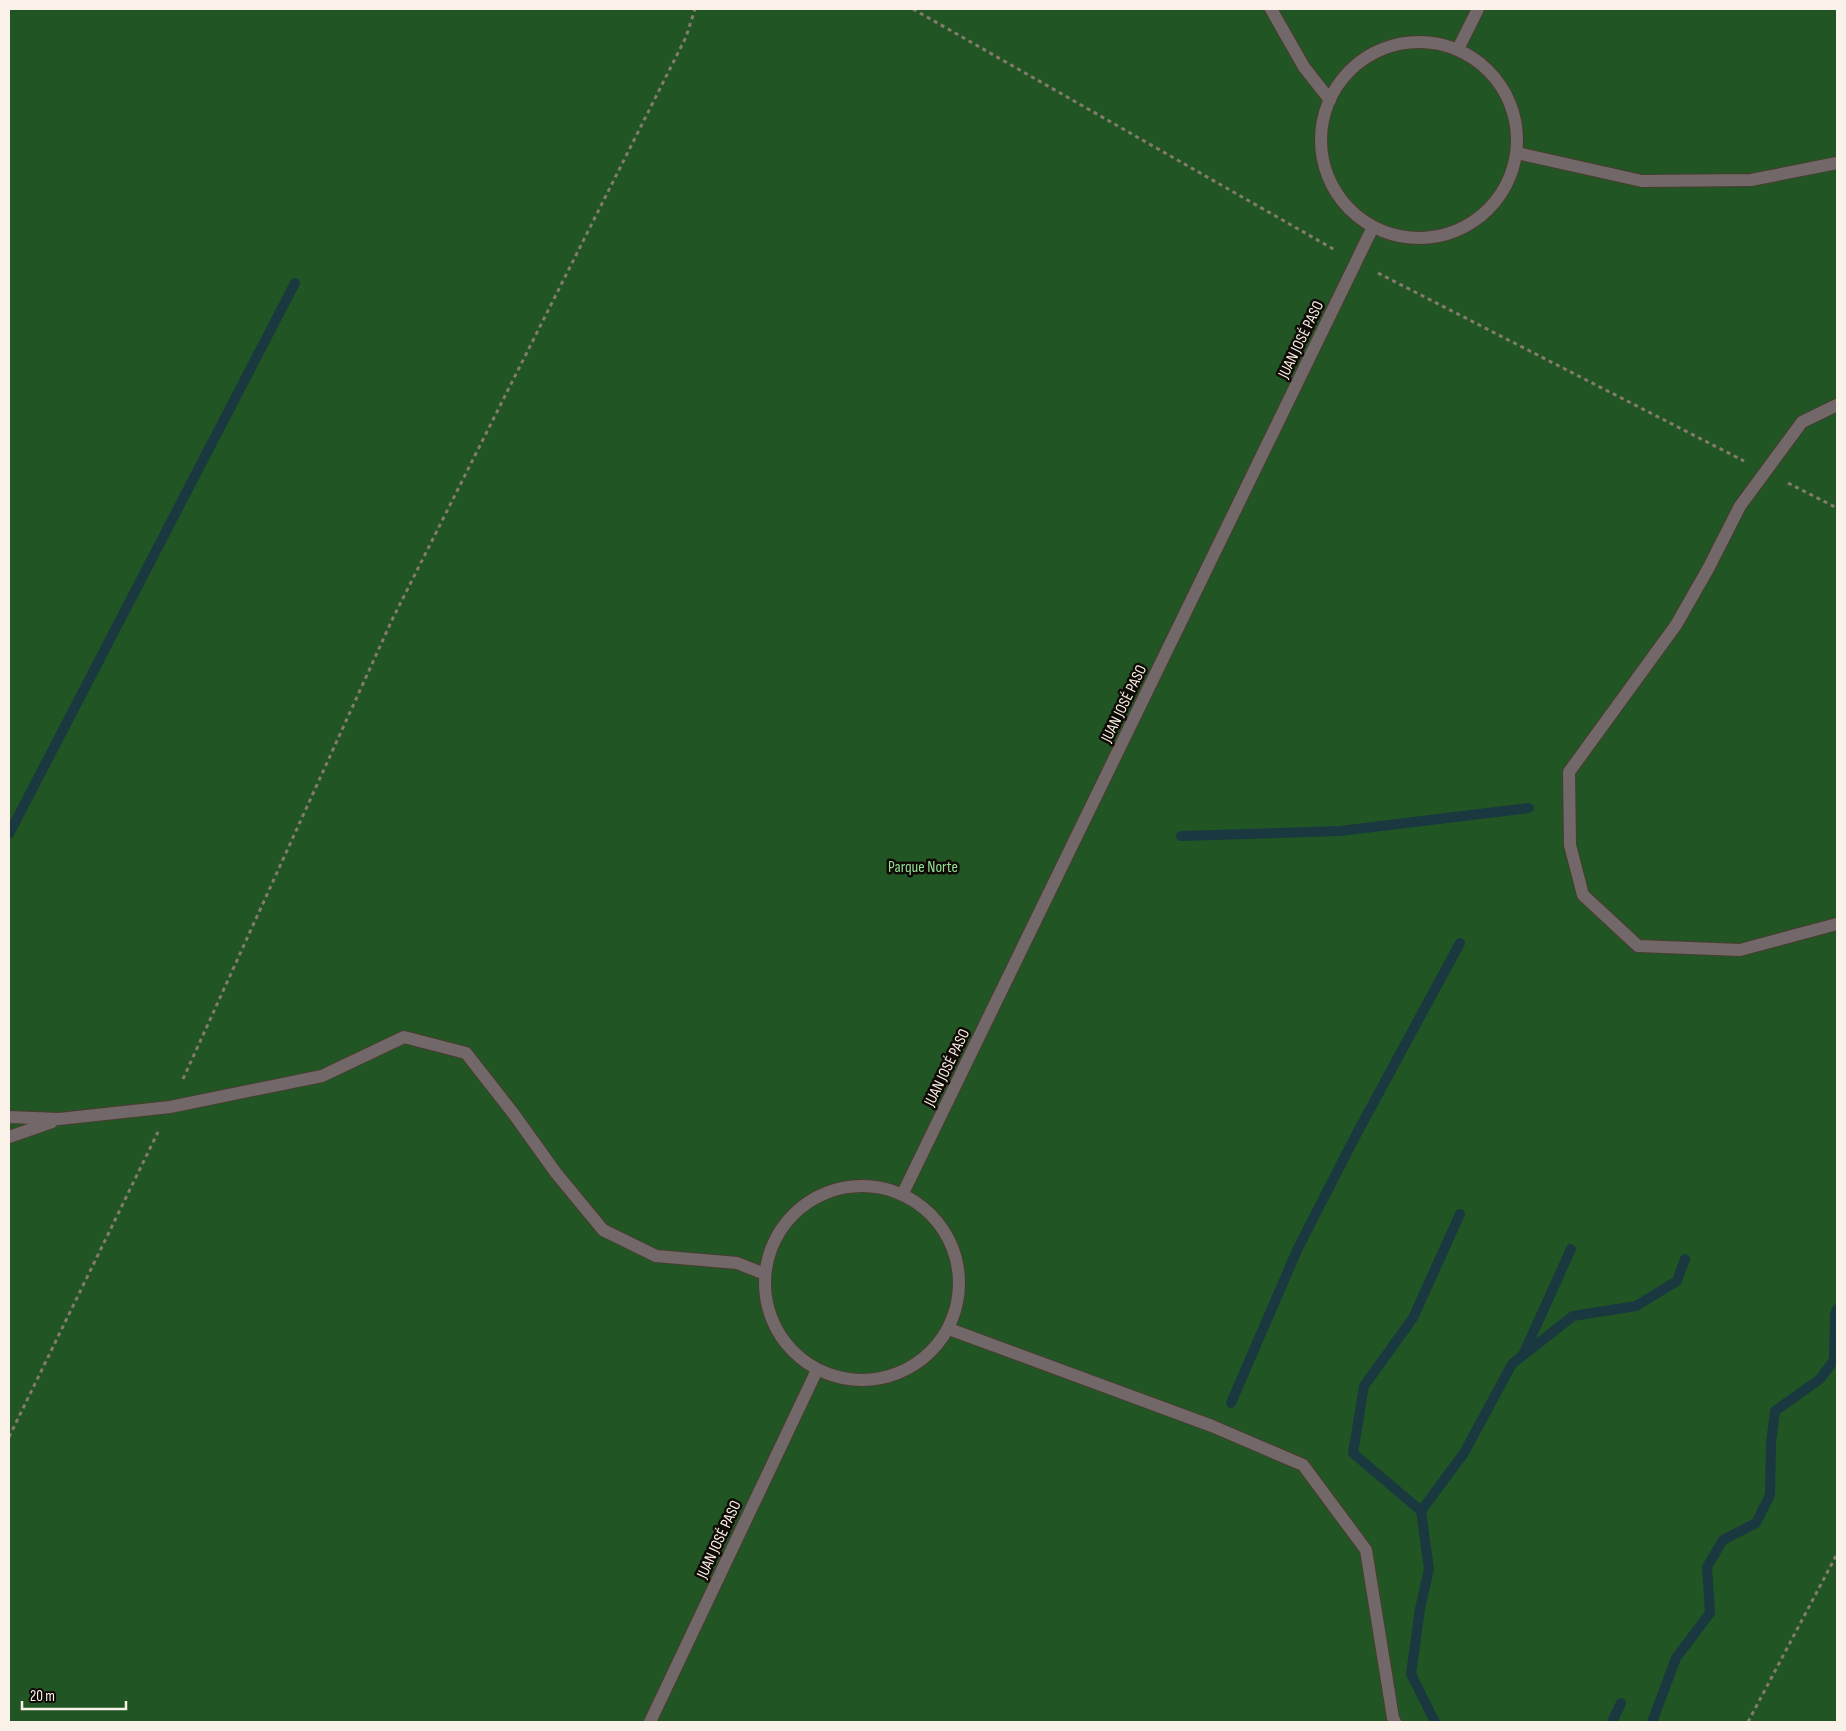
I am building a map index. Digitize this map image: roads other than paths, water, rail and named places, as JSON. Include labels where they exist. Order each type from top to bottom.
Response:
[{"type":"street","points":[[1271,9],[1304,68],[1330,100]]},
{"type":"street","points":[[1458,49],[1478,9]]},
{"type":"street","points":[[1429,42],[1458,49],[1485,67],[1505,91],[1516,121],[1517,153],[1508,184],[1489,209],[1464,228],[1434,238],[1402,237],[1373,227],[1349,209],[1332,186],[1323,158],[1321,128],[1330,100],[1346,74],[1370,55],[1398,43],[1429,42]]},
{"type":"street","points":[[1517,153],[1642,181],[1751,180],[1837,163]]},
{"type":"street","name":"JUAN JOSÉ PASO","points":[[903,1194],[1373,227]]},
{"type":"street","points":[[1837,405],[1802,422],[1740,506],[1676,626],[1569,772],[1570,845],[1583,895],[1638,946],[1740,950],[1837,924]]},
{"type":"street","points":[[9,1117],[59,1119],[170,1108],[322,1076],[404,1037],[466,1052],[556,1173],[603,1230],[656,1256],[737,1263],[764,1274]]},
{"type":"street","points":[[9,1137],[59,1119]]},
{"type":"street","points":[[873,1185],[903,1194],[929,1211],[948,1236],[951,1244],[958,1266],[959,1298],[949,1329],[931,1353],[906,1371],[884,1378],[877,1380],[846,1380],[816,1370],[793,1353],[776,1330],[766,1303],[764,1274],[772,1244],[789,1218],[813,1198],[842,1187],[873,1185]]},
{"type":"street","points":[[949,1329],[1212,1426],[1303,1465],[1366,1550],[1395,1722]]},
{"type":"street","name":"JUAN JOSÉ PASO","points":[[650,1722],[816,1370]]},
{"type":"waterway","points":[[9,834],[295,283]]},
{"type":"waterway","points":[[1181,836],[1340,831],[1529,808]]},
{"type":"waterway","points":[[1231,1403],[1298,1248],[1356,1135],[1460,943]]},
{"type":"waterway","points":[[1435,1722],[1411,1674],[1420,1609],[1429,1569],[1421,1511],[1353,1453],[1364,1386],[1413,1318],[1460,1214]]},
{"type":"waterway","points":[[1523,1355],[1571,1249]]},
{"type":"waterway","points":[[1421,1511],[1464,1453],[1512,1364],[1573,1316],[1636,1306],[1677,1281],[1685,1259]]},
{"type":"waterway","points":[[1652,1722],[1676,1658],[1710,1613],[1707,1567],[1723,1540],[1756,1523],[1770,1495],[1771,1443],[1775,1411],[1820,1379],[1834,1360],[1835,1315],[1837,1309]]},
{"type":"waterway","points":[[1612,1722],[1621,1703]]},
{"type":"park label","name":"Parque Norte","points":[[923,866]]}]
